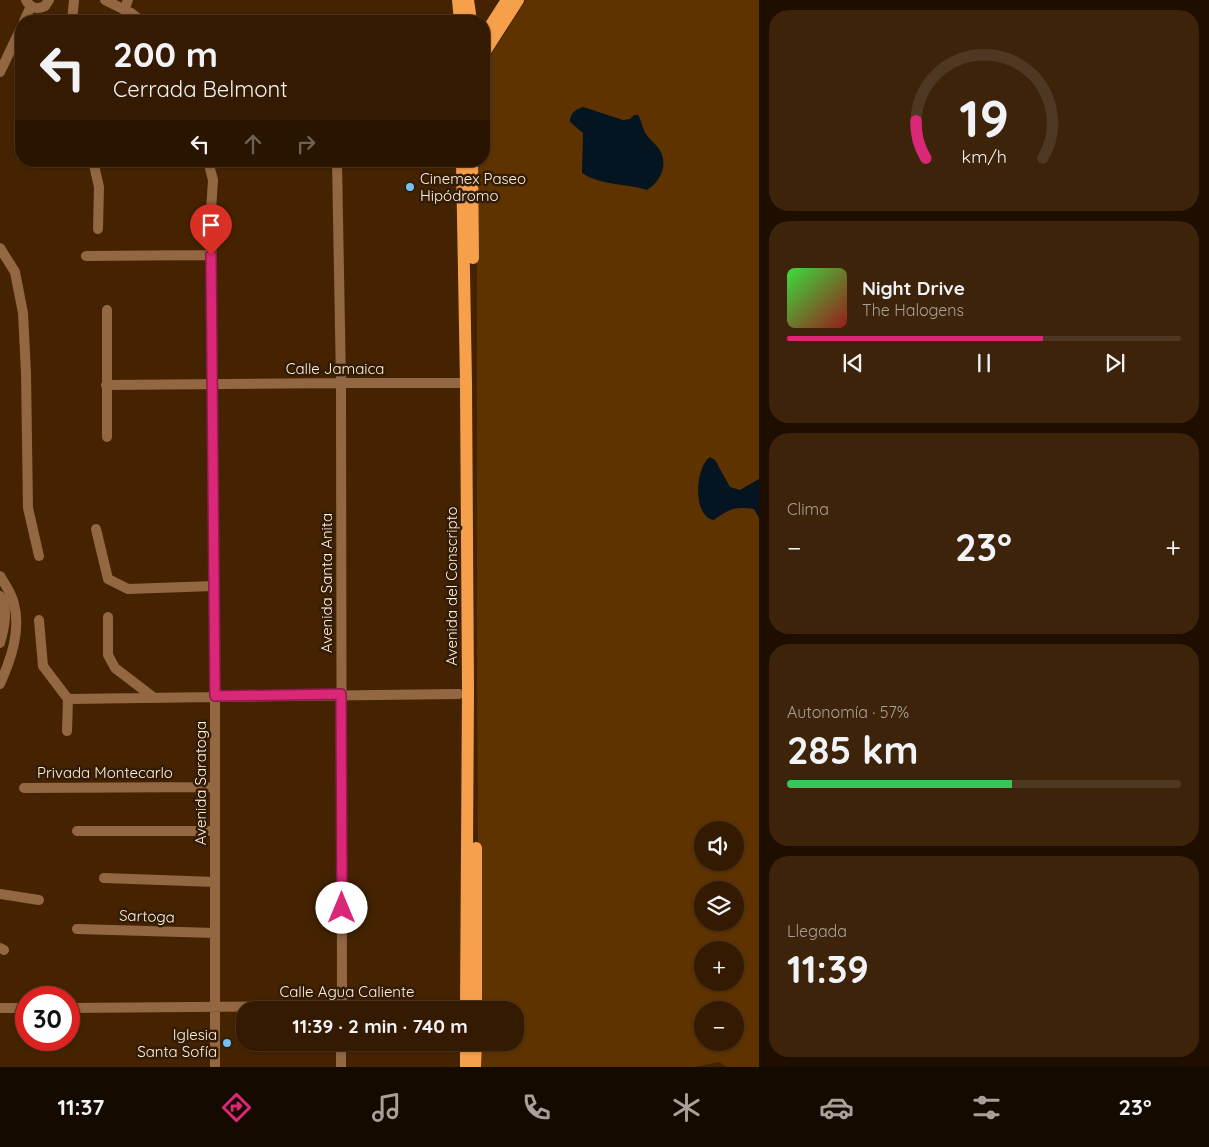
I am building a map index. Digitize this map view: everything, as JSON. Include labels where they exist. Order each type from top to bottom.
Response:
[{"type":"main road","points":[[458,0],[459,15]]},
{"type":"main road","points":[[468,0],[470,15]]},
{"type":"main road","points":[[490,27],[507,0]]},
{"type":"main road","points":[[490,44],[518,0]]},
{"type":"main road","name":"Avenida del Conscripto","points":[[462,167],[466,383],[471,1001]]},
{"type":"main road","name":"Avenida del Conscripto","points":[[471,1001],[472,167]]},
{"type":"main road","points":[[466,1051],[466,1067]]},
{"type":"main road","points":[[476,1051],[476,1067]]},
{"type":"street","points":[[28,3],[40,8],[45,6],[49,0]]},
{"type":"street","points":[[73,15],[74,0]]},
{"type":"street","points":[[105,0],[126,5],[135,15]]},
{"type":"street","points":[[0,72],[15,41]]},
{"type":"street","points":[[94,167],[99,187],[98,229]]},
{"type":"street","name":"Avenida Saratoga","points":[[211,167],[215,696],[215,1067]]},
{"type":"street","name":"Avenida Santa Anita","points":[[337,167],[340,383],[342,1001]]},
{"type":"street","points":[[0,248],[15,272],[23,313],[28,508],[39,556]]},
{"type":"street","points":[[86,256],[211,255]]},
{"type":"street","points":[[107,310],[107,437]]},
{"type":"street","name":"Calle Jamaica","points":[[106,385],[459,384]]},
{"type":"street","points":[[96,529],[108,579],[128,589],[214,586]]},
{"type":"street","points":[[0,576],[14,602],[16,618],[13,650],[0,684]]},
{"type":"street","points":[[0,596],[3,600],[5,623],[0,642]]},
{"type":"street","points":[[108,617],[108,656],[115,668],[153,697]]},
{"type":"street","points":[[39,620],[43,666],[68,699],[67,731]]},
{"type":"street","points":[[68,699],[341,694],[459,694]]},
{"type":"street","name":"Privada Montecarlo","points":[[24,788],[215,787]]},
{"type":"street","points":[[77,830],[214,831]]},
{"type":"street","points":[[104,878],[215,882]]},
{"type":"street","points":[[0,894],[40,900]]},
{"type":"street","name":"Sartoga","points":[[77,929],[215,933]]},
{"type":"street","points":[[0,1008],[15,1008]]},
{"type":"street","name":"Calle Agua Caliente","points":[[80,1008],[236,1008]]},
{"type":"street","points":[[341,1051],[341,1067]]},
{"type":"shaded area","points":[[526,0],[759,0],[759,1067],[727,1067],[719,1062],[694,1067],[480,1067],[480,1051],[524,1051],[524,1001],[479,1001],[477,167],[490,167],[490,57]]},
{"type":"water","points":[[583,107],[623,120],[638,115],[647,136],[659,149],[663,160],[660,177],[652,186],[647,190],[598,180],[582,173],[583,133],[570,122],[574,112]]},
{"type":"water","points":[[710,457],[715,460],[730,487],[740,490],[759,479],[759,518],[754,509],[742,508],[728,511],[714,520],[707,517],[702,510],[698,491],[701,471],[705,462]]},
{"type":"place","name":"Cinemex Paseo Hipódromo","points":[[410,187]]},
{"type":"place","name":"Iglesia Santa Sofía","points":[[227,1043]]},
{"type":"route","points":[[211,255],[215,696],[341,694],[342,908]]}]
